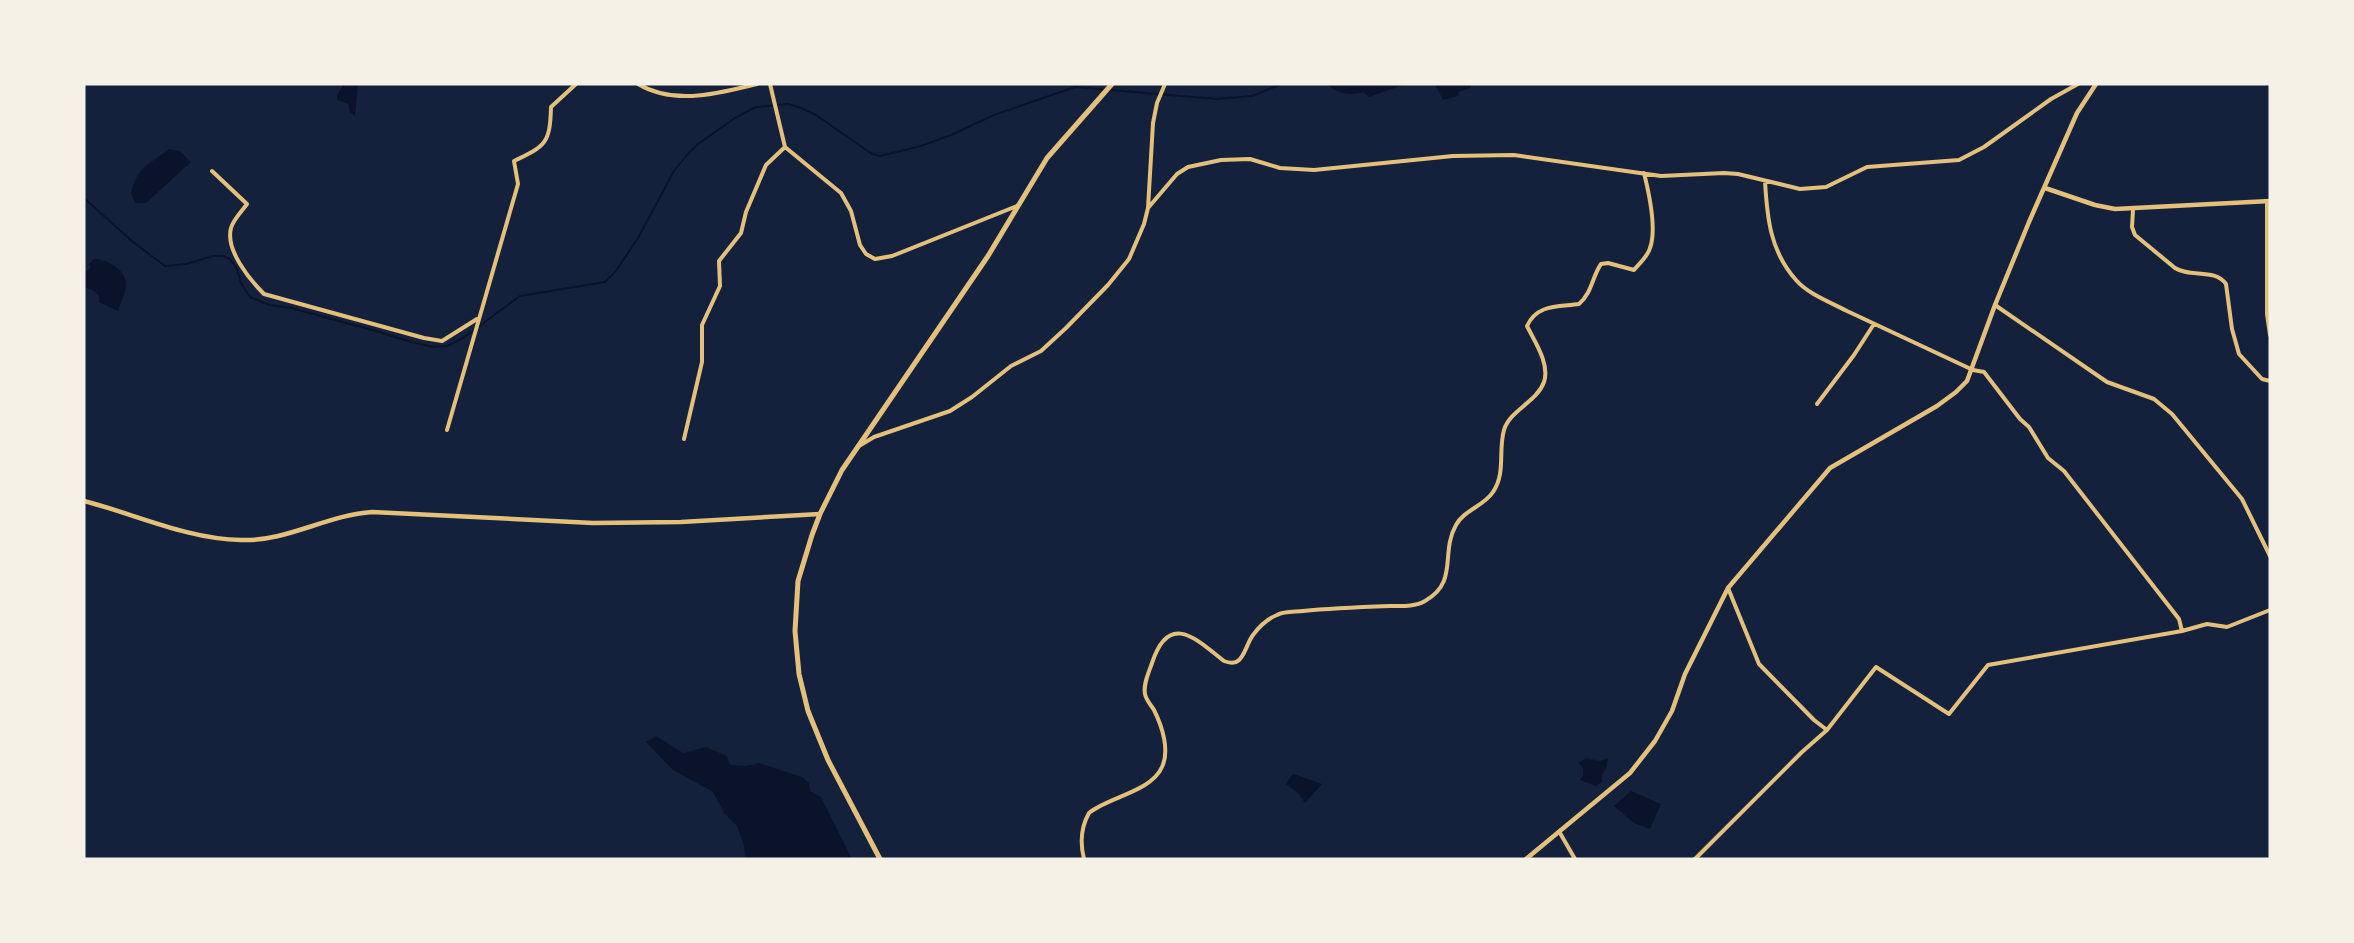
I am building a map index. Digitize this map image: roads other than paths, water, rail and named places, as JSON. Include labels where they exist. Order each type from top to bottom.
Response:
[{"type":"main road","points":[[880,859],[828,760],[808,711],[799,675],[795,631],[798,581],[820,513],[842,470],[988,256],[1047,158],[1112,84]]},
{"type":"street","points":[[447,429],[518,184],[514,161],[537,150],[550,132],[551,107],[576,84]]},
{"type":"street","points":[[638,84],[645,88],[689,97],[713,95],[758,84]]},
{"type":"street","points":[[770,84],[785,147],[841,193],[851,211],[860,245],[866,254],[875,259],[892,256],[1017,206]]},
{"type":"street","points":[[859,446],[874,437],[950,411],[972,397],[1011,366],[1041,351],[1108,285],[1129,259],[1144,224],[1148,208],[1153,123],[1157,103],[1165,84]]},
{"type":"street","points":[[1148,208],[1177,174],[1188,167],[1221,160],[1250,159],[1280,168],[1314,170],[1453,156],[1514,155],[1661,176],[1724,173],[1800,189],[1826,187],[1867,167],[1959,160],[1984,147],[2051,99],[2078,84]]},
{"type":"street","points":[[1526,859],[1630,773],[1655,741],[1672,711],[1685,674],[1728,588],[1830,468],[1956,393],[1967,381],[1995,305],[2077,113],[2096,84]]},
{"type":"street","points":[[684,439],[702,362],[702,325],[720,286],[719,261],[741,233],[746,212],[766,165],[785,147]]},
{"type":"street","points":[[212,171],[247,204],[231,228],[232,251],[249,279],[264,294],[424,339],[442,341],[478,318]]},
{"type":"street","points":[[1084,859],[1081,843],[1084,822],[1089,813],[1150,781],[1161,770],[1166,757],[1162,727],[1146,696],[1145,688],[1157,649],[1165,639],[1173,634],[1184,634],[1196,638],[1224,662],[1238,662],[1245,655],[1252,636],[1261,625],[1280,613],[1413,605],[1434,595],[1444,586],[1449,543],[1456,524],[1467,513],[1488,500],[1495,490],[1501,472],[1503,431],[1533,398],[1544,382],[1545,374],[1540,352],[1527,326],[1531,317],[1542,309],[1579,304],[1589,293],[1601,264],[1608,263],[1634,270],[1651,248],[1651,203],[1644,173]]},
{"type":"street","points":[[1765,181],[1770,234],[1794,279],[1825,300],[1874,324],[1972,370],[1984,372],[2020,419],[2029,427],[2048,458],[2064,471],[2179,619],[2182,631]]},
{"type":"street","points":[[2045,188],[2095,206],[2133,210],[2268,201],[2270,335]]},
{"type":"street","points":[[2133,210],[2132,227],[2135,235],[2175,268],[2182,272],[2223,279],[2226,284],[2232,329],[2239,354],[2262,380],[2270,381]]},
{"type":"street","points":[[1995,305],[2107,382],[2154,399],[2172,414],[2242,499],[2270,556]]},
{"type":"street","points":[[1817,404],[1874,324]]},
{"type":"street","points":[[84,501],[145,521],[242,541],[304,529],[353,513],[372,512],[593,523],[681,522],[820,513]]},
{"type":"street","points":[[1728,588],[1759,664],[1814,720],[1827,730]]},
{"type":"street","points":[[1695,859],[1827,730],[1876,667],[1949,714],[1988,665],[2182,631],[2207,624],[2227,627],[2270,610]]},
{"type":"street","points":[[1560,833],[1575,859]]},
{"type":"water","points":[[344,84],[358,84],[355,116],[350,112],[348,104],[337,100],[337,95]]},
{"type":"water","points":[[1330,84],[1406,84],[1369,97],[1363,92],[1345,94],[1333,89],[1329,86]]},
{"type":"water","points":[[1435,84],[1472,84],[1470,88],[1459,92],[1458,96],[1443,100]]},
{"type":"water","points":[[169,149],[180,151],[191,162],[146,203],[135,203],[131,193],[137,177],[145,166]]},
{"type":"water","points":[[94,259],[115,266],[125,278],[125,290],[118,311],[99,302],[99,296],[94,291],[84,287],[84,274],[91,267],[89,264]]},
{"type":"water","points":[[656,736],[683,753],[706,747],[727,756],[730,765],[746,766],[759,763],[802,777],[809,783],[810,791],[821,797],[852,859],[745,859],[744,846],[737,826],[724,813],[713,792],[673,770],[646,742]]},
{"type":"water","points":[[1586,758],[1600,761],[1608,758],[1606,769],[1602,774],[1602,782],[1596,786],[1580,780],[1583,768],[1578,763]]},
{"type":"water","points":[[1294,774],[1322,784],[1305,803],[1298,793],[1286,784]]},
{"type":"water","points":[[1631,791],[1661,804],[1650,829],[1634,823],[1614,806]]},
{"type":"waterway","points":[[84,198],[133,242],[165,266],[223,256],[230,259],[237,269],[241,283],[250,297],[269,305],[291,308],[411,342],[433,347],[447,346],[463,338],[520,296],[605,282],[616,271],[638,238],[674,171],[686,156],[698,144],[735,118],[756,107],[788,104],[801,108],[816,115],[872,154],[880,156],[921,146],[994,115],[1075,87],[1217,99],[1252,96],[1281,84]]}]
